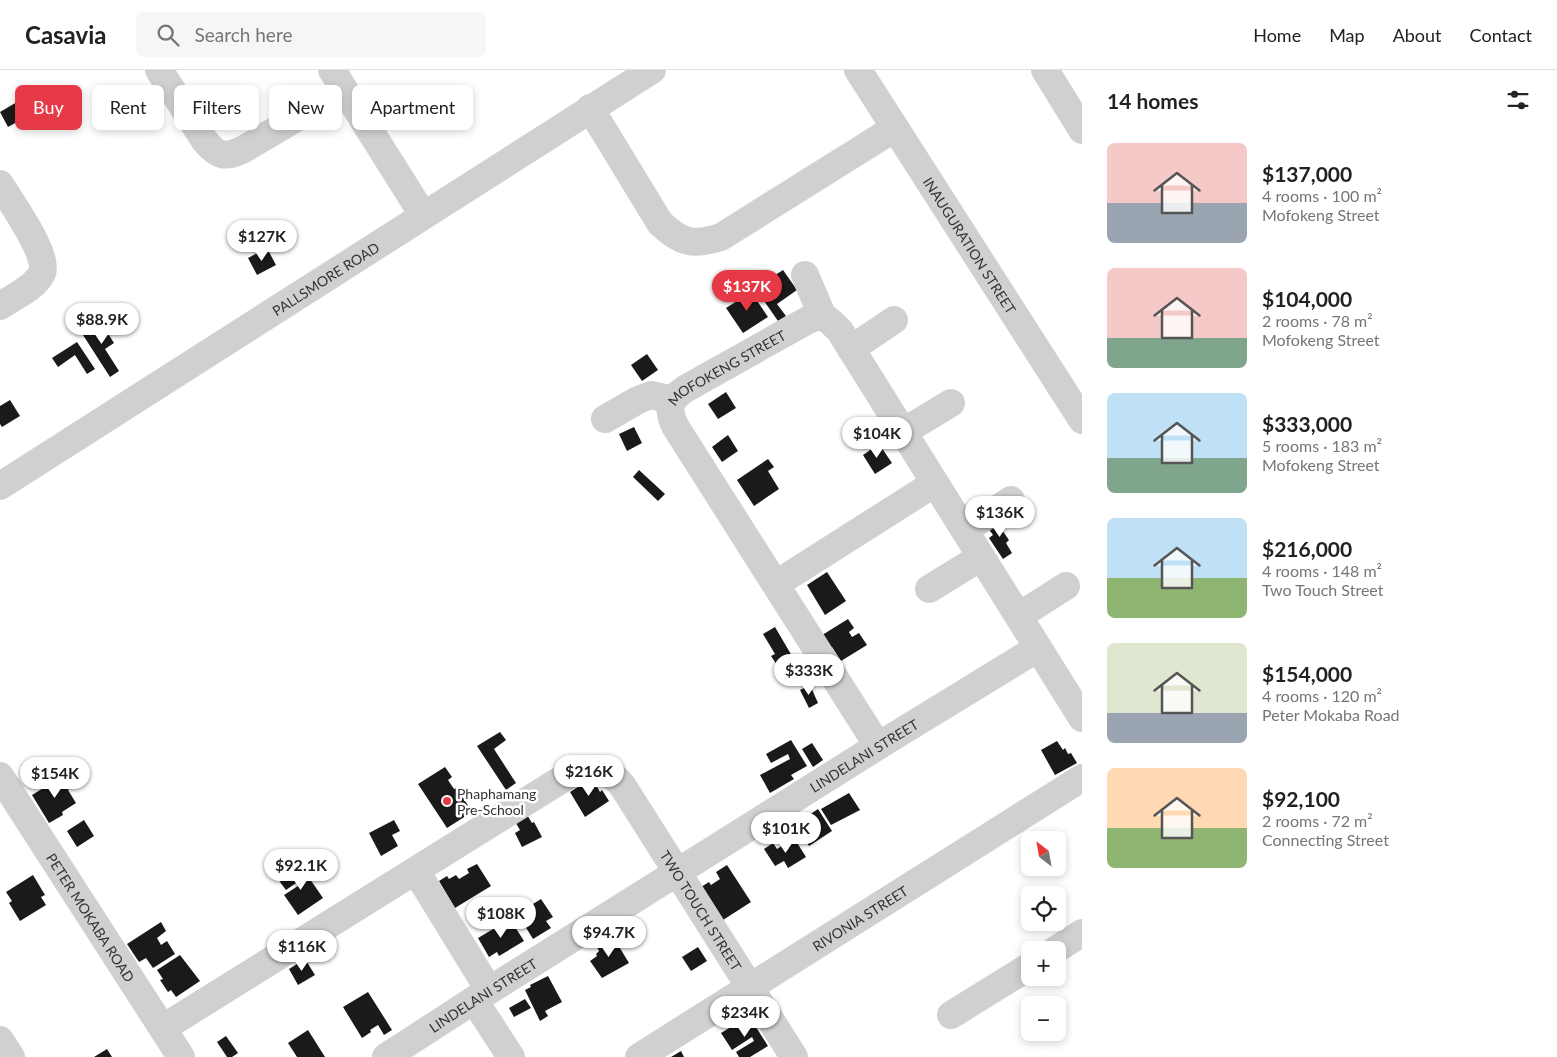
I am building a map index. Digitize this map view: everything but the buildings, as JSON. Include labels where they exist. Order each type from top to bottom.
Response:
[{"type":"street","points":[[159,70],[205,141],[213,150],[222,155],[234,154],[244,149],[338,80],[423,215]]},
{"type":"street","name":"PALLSMORE ROAD","points":[[0,486],[652,70]]},
{"type":"street","name":"INAUGURATION STREET","points":[[858,70],[1082,420]]},
{"type":"street","points":[[1045,70],[1082,130]]},
{"type":"street","points":[[590,108],[660,223],[673,235],[689,242],[704,243],[722,237],[895,128]]},
{"type":"street","points":[[0,184],[37,245],[44,263],[43,271],[31,286],[0,306]]},
{"type":"street","points":[[804,275],[822,316],[834,324],[840,331],[1038,648],[1079,705]]},
{"type":"street","name":"MOFOKENG STREET","points":[[822,316],[808,320],[685,389],[673,400],[670,416],[878,746]]},
{"type":"street","points":[[851,349],[894,320]]},
{"type":"street","points":[[605,419],[638,400],[651,395],[673,400]]},
{"type":"street","points":[[903,432],[951,404]]},
{"type":"street","points":[[776,584],[935,483]]},
{"type":"street","points":[[965,530],[1011,500]]},
{"type":"street","points":[[929,589],[981,557]]},
{"type":"street","points":[[1019,616],[1066,586]]},
{"type":"street","name":"LINDELANI STREET","points":[[386,1057],[878,746],[1038,648]]},
{"type":"street","name":"TWO TOUCH STREET","points":[[416,871],[566,776],[586,768],[602,769],[616,778],[622,785],[794,1057]]},
{"type":"street","name":"PETER MOKABA ROAD","points":[[0,776],[181,1057]]},
{"type":"street","name":"RIVONIA STREET","points":[[639,1057],[1082,778]]},
{"type":"street","points":[[163,1028],[416,871],[482,995],[511,1057]]},
{"type":"street","points":[[1066,943],[1082,933]]},
{"type":"street","points":[[951,1015],[1021,972]]},
{"type":"street","points":[[0,1040],[11,1057]]},
{"type":"place","name":"Phaphamang Pre-School","points":[[447,801]]}]
